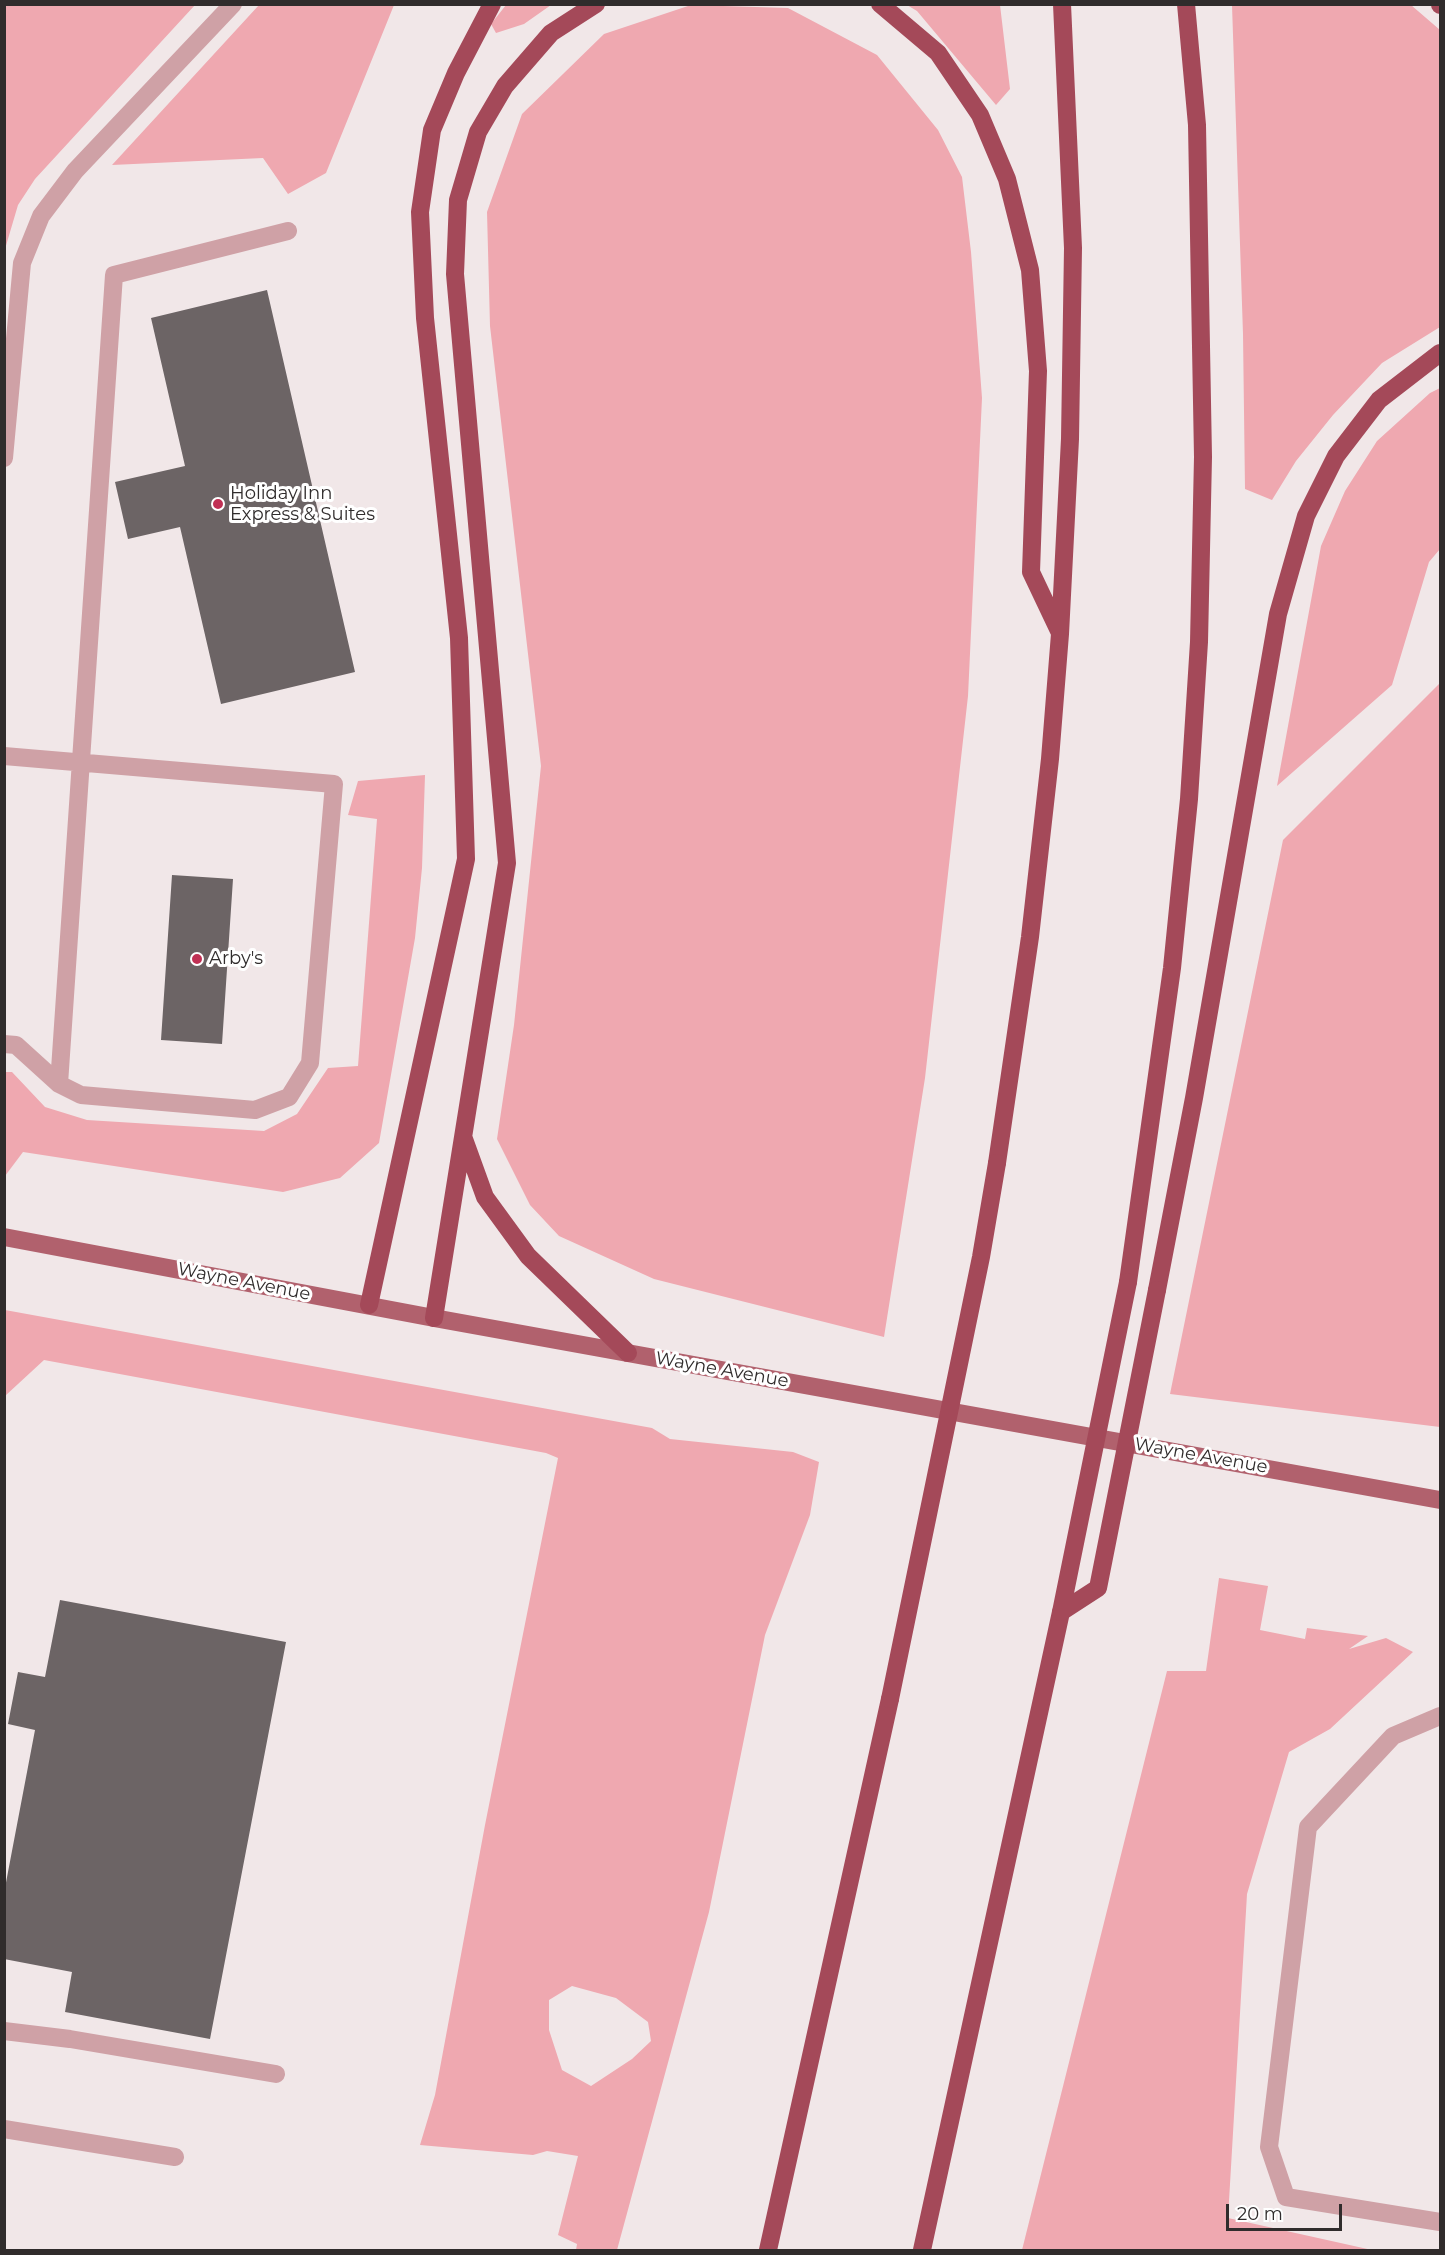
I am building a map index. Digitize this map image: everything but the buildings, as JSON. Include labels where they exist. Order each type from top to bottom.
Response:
[{"type":"highway","points":[[369,1305],[466,859],[459,638],[425,318],[420,212],[432,130],[456,73],[492,4]]},
{"type":"highway","points":[[434,1318],[507,863],[455,274],[458,200],[478,132],[505,87],[552,33],[597,4]]},
{"type":"highway","points":[[880,4],[938,53],[980,115],[1007,179],[1030,270],[1038,371],[1031,572],[1060,634]]},
{"type":"highway","points":[[768,2250],[890,1699],[981,1257],[1030,937],[1050,759],[1060,634],[1070,439],[1073,248],[1062,4]]},
{"type":"highway","points":[[922,2250],[1061,1612],[1128,1282],[1172,968],[1189,799],[1199,642],[1203,457],[1197,124],[1186,4]]},
{"type":"highway","points":[[1061,1612],[1098,1588],[1194,1098],[1278,614],[1306,516],[1336,456],[1379,400],[1440,353]]},
{"type":"highway","points":[[463,1137],[484,1197],[528,1256],[628,1353]]},
{"type":"main road","name":"Wayne Avenue","points":[[4,1237],[434,1318],[1440,1500]]},
{"type":"lane","points":[[4,459],[7,391],[22,262],[41,216],[75,171],[233,4]]},
{"type":"lane","points":[[59,1084],[114,275],[288,231]]},
{"type":"lane","points":[[4,756],[334,784],[310,1063],[289,1097],[255,1110],[81,1095],[59,1084],[16,1045],[4,1044]]},
{"type":"lane","points":[[1440,1716],[1393,1736],[1308,1827],[1269,2147],[1286,2197],[1440,2222]]},
{"type":"lane","points":[[4,2031],[70,2039],[276,2074]]},
{"type":"lane","points":[[4,2128],[175,2157]]},
{"type":"shaded area","points":[[5,4],[195,5],[35,179],[18,205],[5,249]]},
{"type":"shaded area","points":[[259,5],[394,5],[326,173],[288,194],[263,158],[112,165]]},
{"type":"shaded area","points":[[506,5],[551,5],[524,24],[496,33],[491,24]]},
{"type":"shaded area","points":[[691,5],[788,8],[877,55],[938,130],[962,177],[971,252],[982,398],[968,696],[925,1078],[884,1337],[654,1279],[559,1236],[530,1205],[497,1139],[514,1025],[541,766],[490,326],[487,212],[522,114],[604,34]]},
{"type":"shaded area","points":[[907,5],[1000,5],[1010,89],[996,105],[917,11]]},
{"type":"shaded area","points":[[1232,5],[1411,5],[1440,30],[1440,327],[1382,363],[1333,415],[1296,461],[1272,500],[1245,489],[1243,334]]},
{"type":"shaded area","points":[[1440,388],[1440,549],[1429,562],[1392,685],[1277,786],[1321,546],[1345,491],[1377,441],[1430,393]]},
{"type":"shaded area","points":[[1440,683],[1440,1427],[1170,1394],[1283,840]]},
{"type":"shaded area","points":[[425,775],[422,868],[415,938],[379,1143],[340,1178],[283,1192],[23,1152],[5,1176],[5,1072],[12,1072],[45,1107],[87,1120],[264,1131],[297,1114],[328,1068],[358,1066],[377,819],[348,815],[358,781]]},
{"type":"shaded area","points":[[5,1310],[652,1428],[670,1439],[793,1452],[819,1462],[810,1515],[765,1635],[709,1912],[617,2250],[576,2250],[577,2244],[558,2235],[578,2156],[547,2151],[533,2155],[420,2145],[435,2095],[485,1825],[558,1458],[546,1453],[44,1360],[5,1396]],"holes":[[[572,1986],[616,1998],[648,2022],[651,2041],[632,2059],[591,2086],[562,2070],[549,2030],[549,2000]]]},
{"type":"shaded area","points":[[1219,1578],[1268,1586],[1260,1630],[1305,1639],[1307,1628],[1368,1636],[1349,1649],[1386,1638],[1413,1652],[1330,1729],[1289,1752],[1247,1894],[1228,2218],[1372,2250],[1022,2250],[1167,1671],[1206,1671]]},
{"type":"place","name":"Holiday Inn Express & Suites","points":[[218,504]]},
{"type":"place","name":"Arby's","points":[[197,959]]}]
